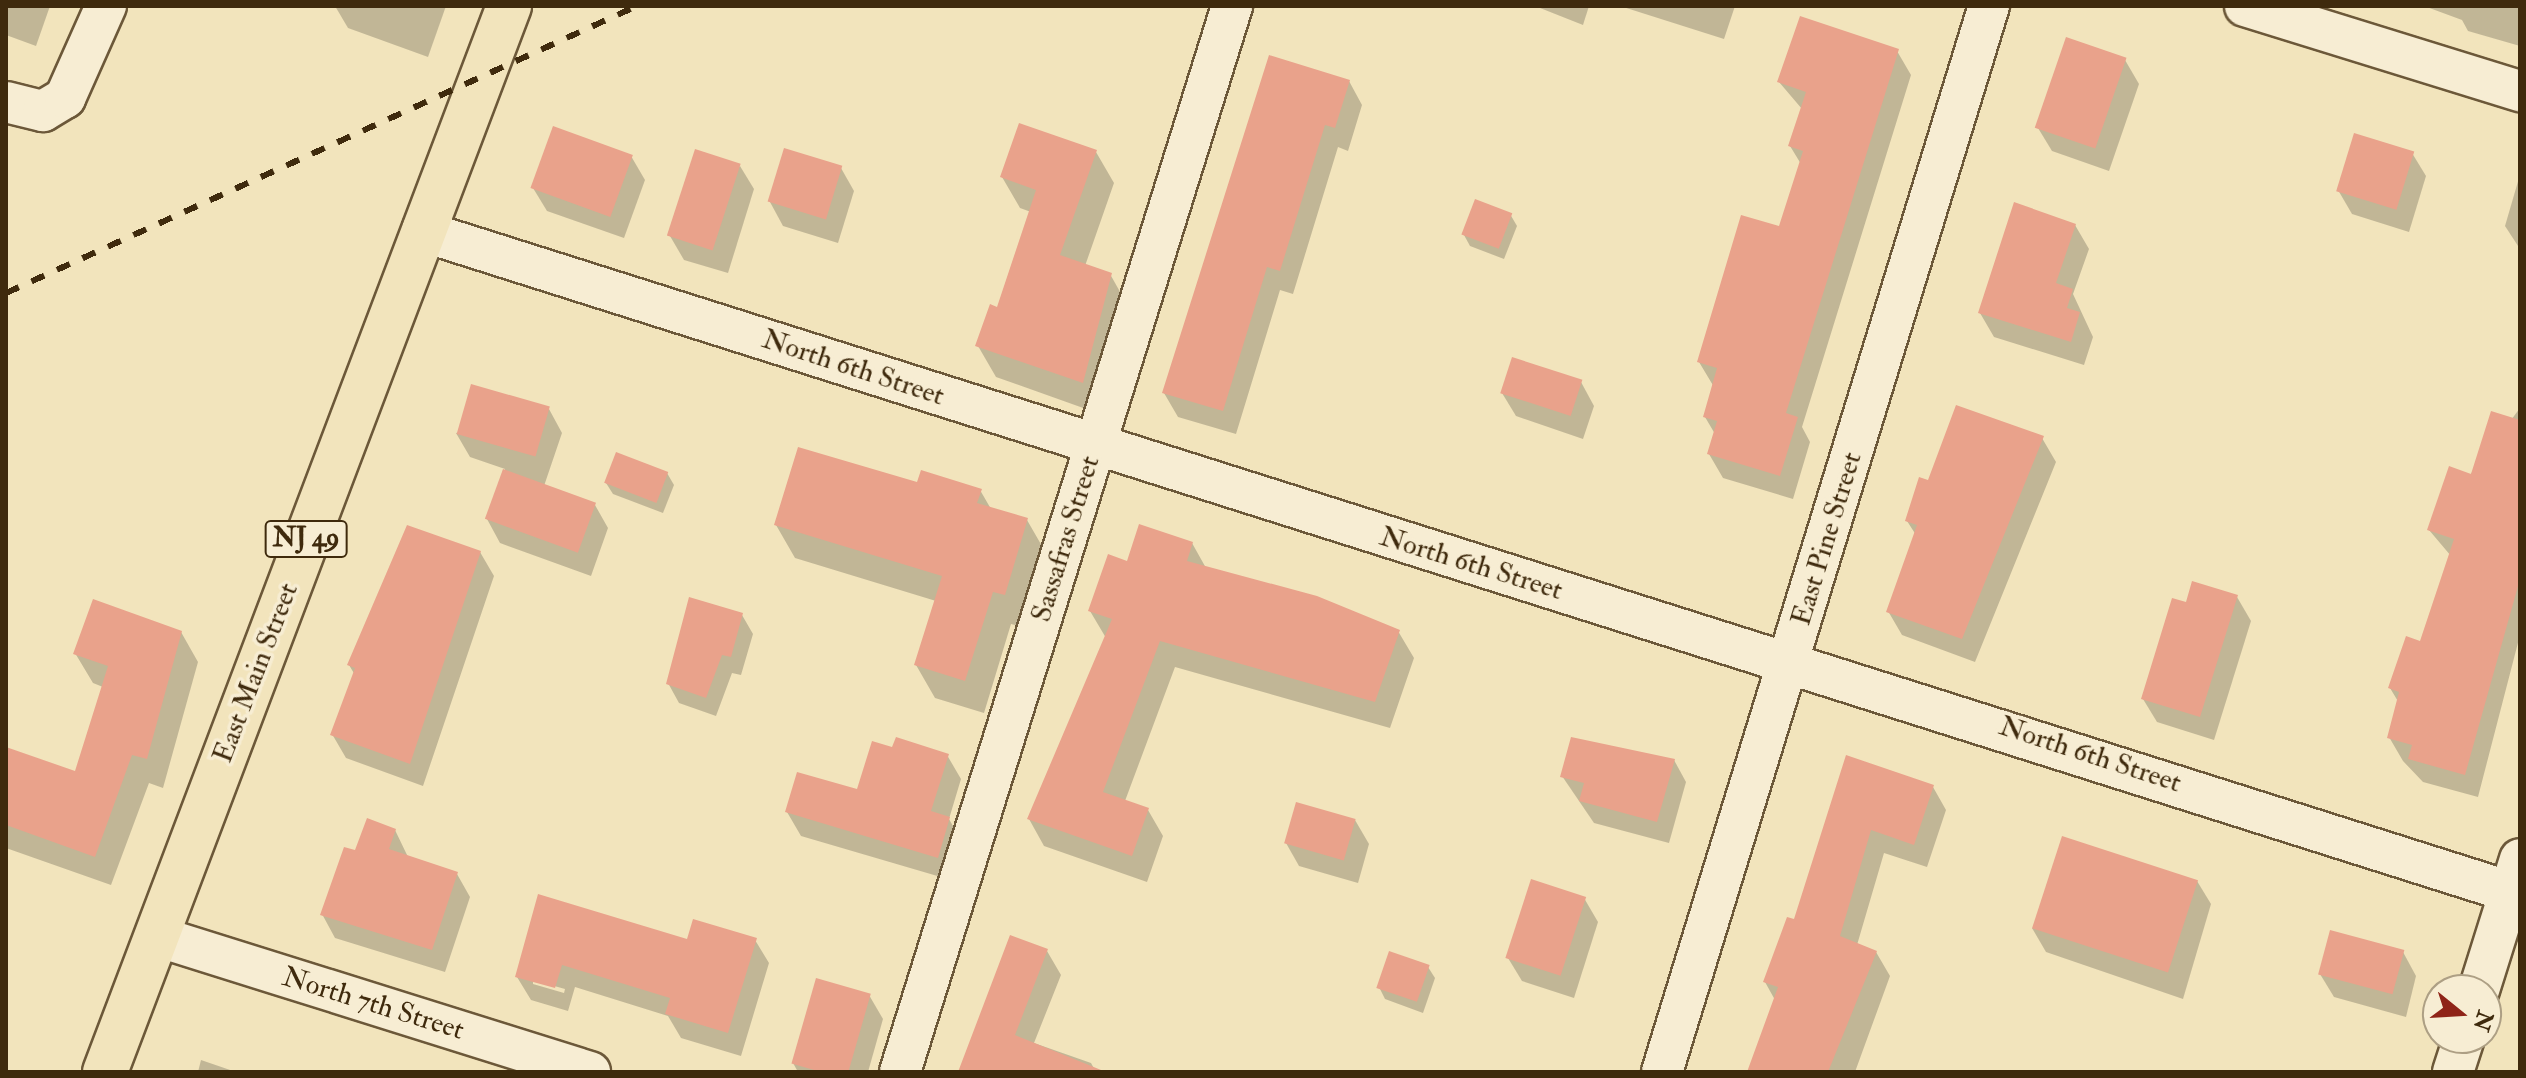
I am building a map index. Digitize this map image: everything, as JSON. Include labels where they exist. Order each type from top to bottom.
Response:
[{"type":"highway","name":"East Main Street","points":[[105,1072],[509,6]]},
{"type":"street","points":[[6,102],[43,111],[65,98],[106,6]]},
{"type":"street","name":"Sassafras Street","points":[[900,1072],[1232,6]]},
{"type":"street","name":"East Pine Street","points":[[1662,1072],[1989,6]]},
{"type":"street","points":[[2245,6],[2520,91]]},
{"type":"street","name":"North 6th Street","points":[[422,231],[1790,661],[2517,882]]},
{"type":"street","points":[[2485,974],[2517,882]]},
{"type":"street","name":"North 7th Street","points":[[156,936],[590,1072]]},
{"type":"building","points":[[1800,16],[1899,49],[1786,413],[1798,417],[1780,476],[1707,454],[1717,421],[1703,417],[1717,368],[1697,362],[1741,215],[1779,226],[1803,151],[1788,146],[1806,92],[1777,82]]},
{"type":"building","points":[[2066,37],[2127,58],[2095,149],[2035,128]]},
{"type":"building","points":[[1269,55],[1350,80],[1335,128],[1325,125],[1280,271],[1267,267],[1223,411],[1162,393]]},
{"type":"building","points":[[1019,123],[1097,150],[1060,255],[1112,273],[1083,383],[975,346],[990,304],[997,307],[1036,190],[1000,177]]},
{"type":"building","points":[[553,126],[633,155],[610,217],[530,188]]},
{"type":"building","points":[[2354,133],[2414,151],[2396,210],[2336,191]]},
{"type":"building","points":[[784,148],[842,166],[826,219],[768,202]]},
{"type":"building","points":[[695,149],[741,164],[713,250],[667,236]]},
{"type":"building","points":[[1475,199],[1512,213],[1499,249],[1461,234]]},
{"type":"building","points":[[2014,202],[2076,224],[2056,283],[2073,289],[2067,308],[2080,312],[2071,342],[1978,313]]},
{"type":"building","points":[[1512,357],[1582,380],[1571,416],[1500,393]]},
{"type":"building","points":[[471,384],[550,407],[535,457],[457,434]]},
{"type":"building","points":[[1956,405],[2044,436],[1962,639],[1886,612],[1917,525],[1905,521],[1919,477],[1928,480]]},
{"type":"building","points":[[2491,411],[2520,420],[2520,579],[2465,775],[2408,759],[2412,745],[2387,738],[2399,692],[2388,688],[2406,636],[2420,641],[2454,539],[2427,530],[2449,466],[2471,474]]},
{"type":"building","points":[[798,447],[917,482],[921,470],[982,489],[977,503],[1028,518],[1005,595],[993,592],[965,681],[914,665],[942,576],[774,525]]},
{"type":"building","points":[[616,452],[668,472],[656,503],[604,483]]},
{"type":"building","points":[[503,469],[596,503],[578,553],[485,519]]},
{"type":"building","points":[[1139,524],[1193,542],[1187,561],[1317,596],[1400,630],[1375,702],[1160,641],[1103,792],[1149,808],[1132,856],[1027,819],[1112,619],[1088,611],[1108,554],[1127,561]]},
{"type":"building","points":[[407,525],[481,551],[410,764],[330,735],[355,668],[347,665]]},
{"type":"building","points":[[2192,581],[2238,595],[2200,717],[2141,699],[2172,598],[2186,602]]},
{"type":"building","points":[[689,597],[743,613],[731,657],[722,655],[706,698],[666,684]]},
{"type":"building","points":[[93,599],[182,631],[147,759],[132,755],[95,857],[6,825],[6,747],[75,771],[108,666],[73,654]]},
{"type":"building","points":[[896,737],[949,754],[931,811],[950,817],[938,858],[785,812],[797,772],[857,789],[872,741],[892,747]]},
{"type":"building","points":[[1571,737],[1675,759],[1657,822],[1579,801],[1584,783],[1560,777]]},
{"type":"building","points":[[1846,755],[1934,785],[1914,845],[1871,830],[1840,936],[1877,951],[1828,1072],[1747,1072],[1778,987],[1763,982],[1787,917],[1794,919]]},
{"type":"building","points":[[1296,802],[1356,819],[1344,860],[1284,843]]},
{"type":"building","points":[[367,818],[396,829],[389,849],[458,872],[432,950],[320,915],[344,847],[355,850]]},
{"type":"building","points":[[2062,836],[2198,880],[2168,972],[2032,928]]},
{"type":"building","points":[[1531,879],[1586,897],[1561,976],[1505,958]]},
{"type":"building","points":[[538,894],[687,939],[693,919],[757,938],[728,1033],[665,1014],[670,998],[562,965],[555,988],[515,977]]},
{"type":"building","points":[[2330,930],[2404,950],[2392,994],[2318,974]]},
{"type":"building","points":[[1010,935],[1048,949],[1015,1035],[1106,1072],[958,1072]]},
{"type":"building","points":[[1389,951],[1430,965],[1417,1002],[1376,988]]},
{"type":"building","points":[[816,978],[871,994],[848,1072],[821,1072],[791,1064]]},
{"type":"railway","points":[[6,293],[637,6]]}]
